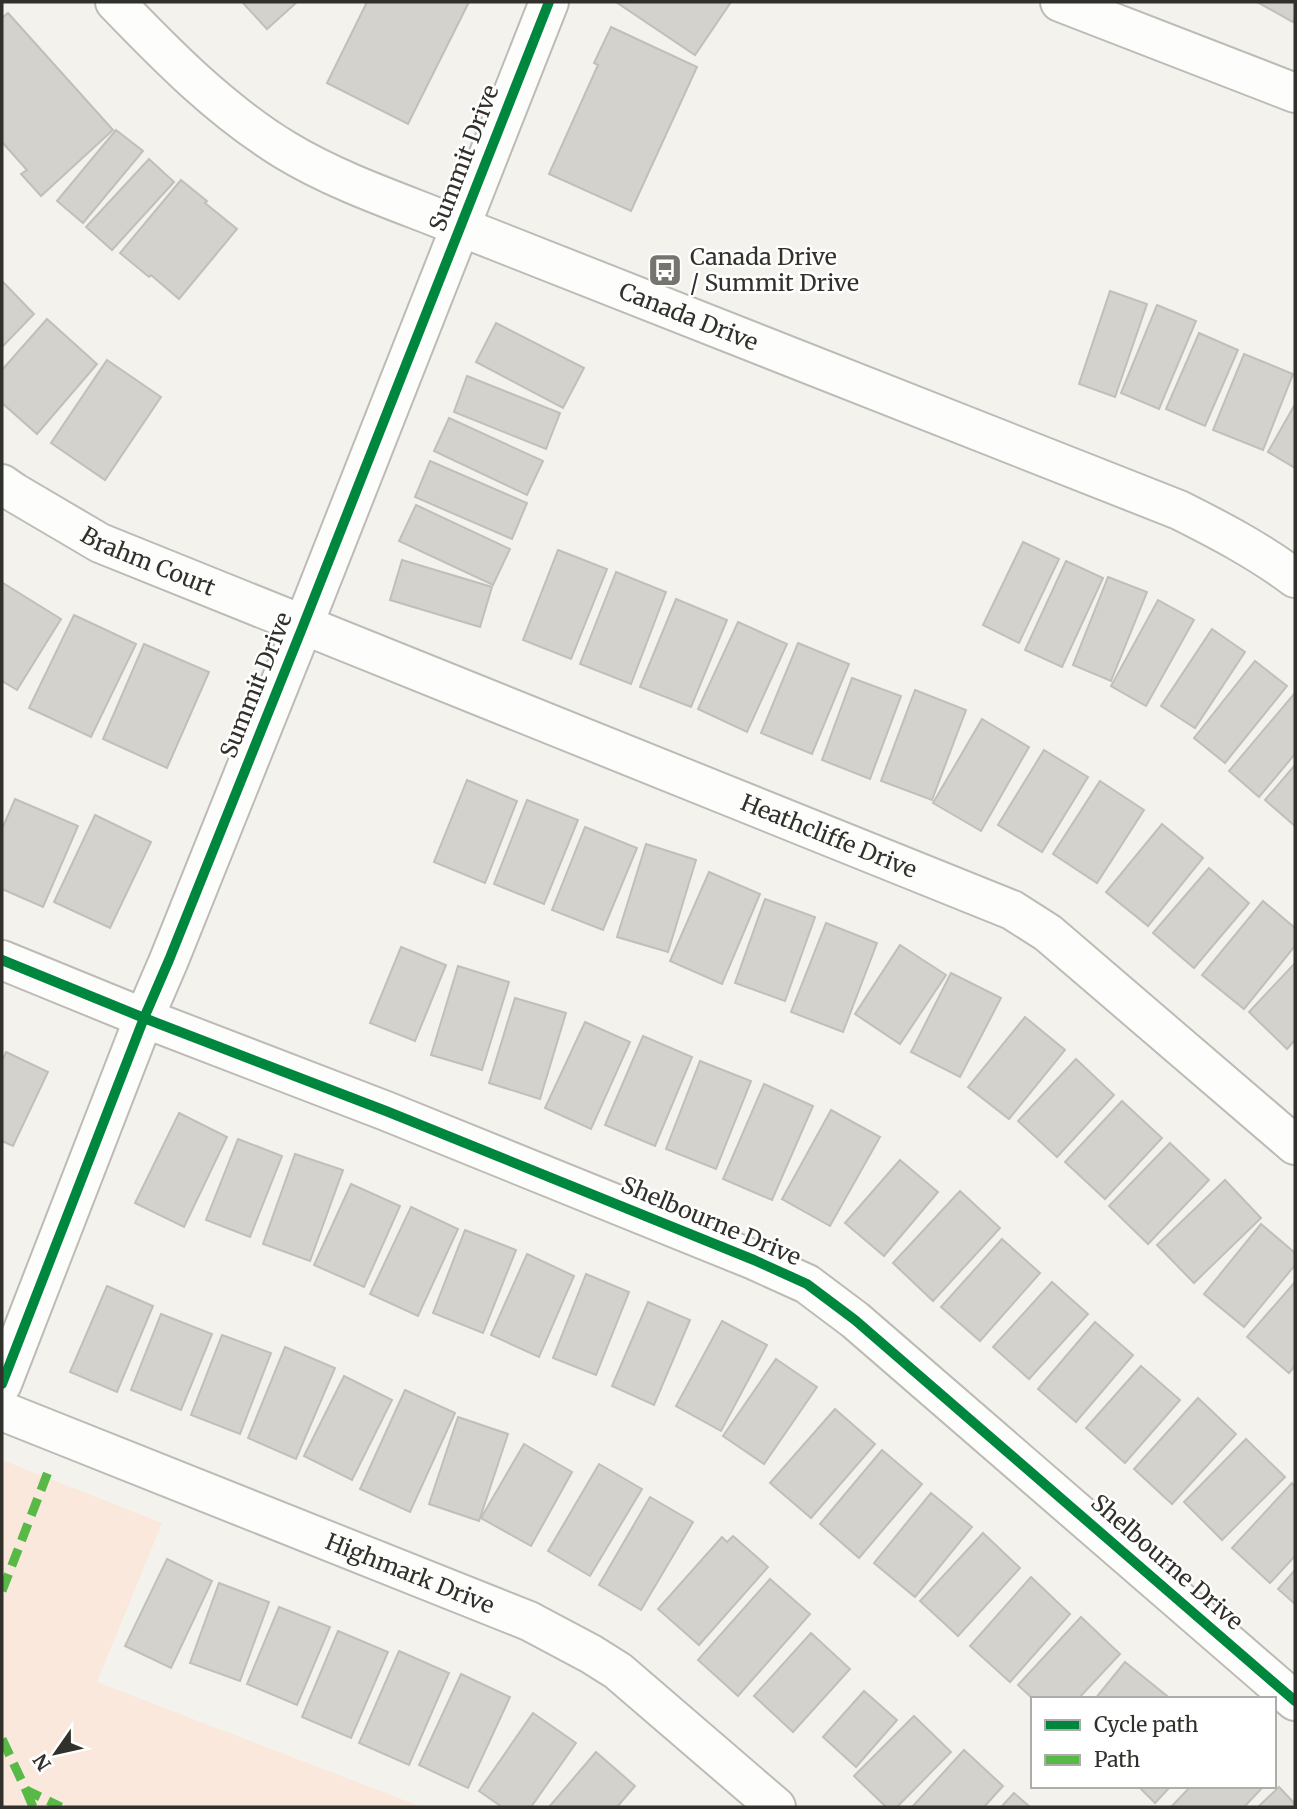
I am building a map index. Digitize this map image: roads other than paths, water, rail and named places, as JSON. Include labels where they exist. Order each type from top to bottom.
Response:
[{"type":"street","name":"Canada Drive","points":[[115,2],[211,96],[286,151],[321,169],[394,201],[1179,510],[1224,532],[1295,578]]},
{"type":"street","name":"Summit Drive","points":[[2,1384],[144,1018],[303,626],[548,2]]},
{"type":"street","points":[[1060,2],[1295,93]]},
{"type":"street","name":"Brahm Court","points":[[2,484],[100,543],[303,626]]},
{"type":"street","name":"Heathcliffe Drive","points":[[303,626],[1012,910],[1048,933],[1295,1145]]},
{"type":"street","name":"Shelbourne Drive","points":[[2,960],[571,1185],[807,1284],[855,1320],[1295,1701]]},
{"type":"street","name":"Highmark Drive","points":[[2,1411],[529,1621],[618,1671],[776,1807]]},
{"type":"place","name":"Canada Drive / Summit Drive","points":[[665,270]]}]
